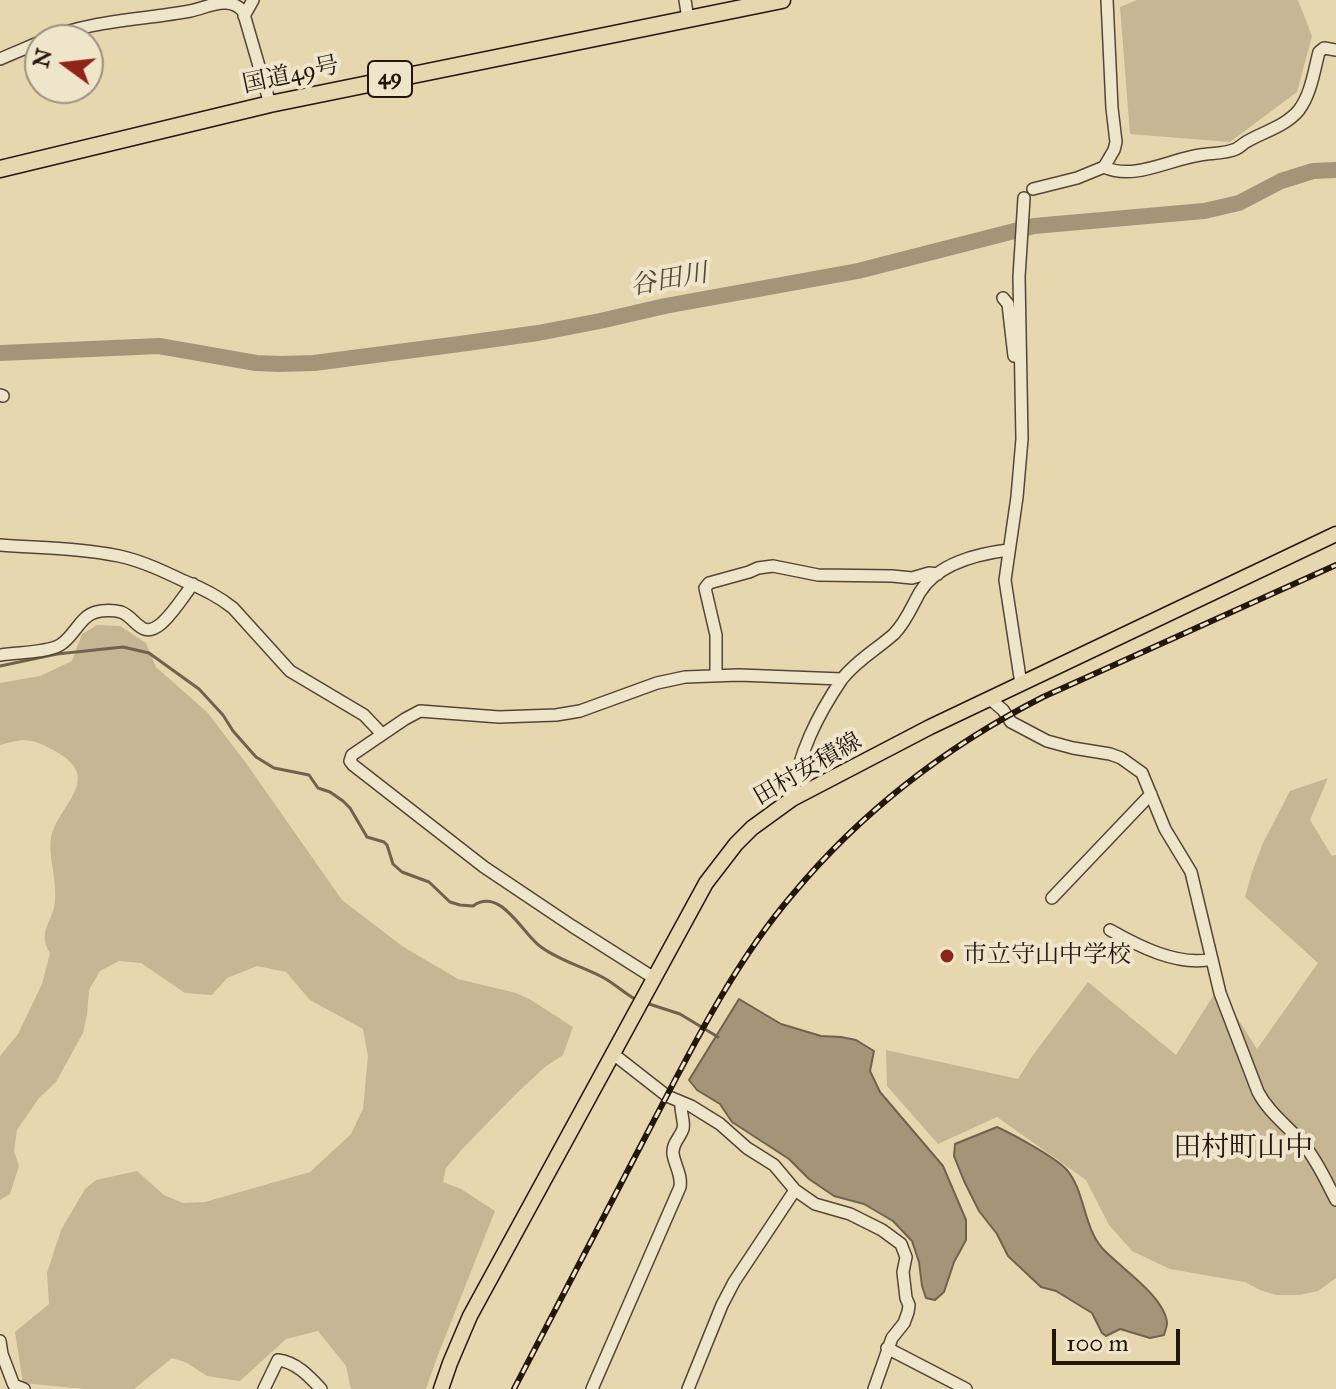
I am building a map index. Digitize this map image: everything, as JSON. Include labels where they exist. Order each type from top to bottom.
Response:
[{"type":"highway","name":"国道49号","points":[[0,169],[270,104],[782,0]]},
{"type":"main road","name":"田村安積線","points":[[441,1389],[470,1316],[706,883],[752,828],[792,799],[930,727],[1336,534]]},
{"type":"street","points":[[244,16],[253,0]]},
{"type":"street","points":[[685,0],[688,19]]},
{"type":"street","points":[[1033,189],[1077,178],[1104,167],[1112,155],[1116,142],[1107,0]]},
{"type":"street","points":[[104,25],[194,11],[230,2],[239,7],[244,16],[270,104]]},
{"type":"street","points":[[1104,167],[1118,172],[1158,167],[1198,155],[1236,149],[1295,114],[1308,93],[1319,52],[1324,48],[1336,50]]},
{"type":"street","points":[[0,59],[24,49]]},
{"type":"street","points":[[1021,684],[1005,580],[1022,439],[1019,277],[1024,198]]},
{"type":"street","points":[[1003,298],[1010,315],[1015,371],[1022,376]]},
{"type":"street","points":[[0,545],[121,557],[193,584],[233,608],[290,671],[364,715],[382,734]]},
{"type":"street","points":[[792,799],[805,745],[842,679],[857,662],[893,634],[924,587],[938,574],[961,561],[1008,550]]},
{"type":"street","points":[[716,676],[716,635],[705,588],[709,583],[773,566],[818,575],[912,578],[938,574]]},
{"type":"street","points":[[0,655],[52,649],[69,639],[86,618],[96,612],[122,612],[141,628],[153,629],[163,622],[193,584]]},
{"type":"street","points":[[654,978],[484,867],[353,765],[350,761],[352,755],[420,711],[499,717],[556,715],[580,711],[671,678],[842,679]]},
{"type":"street","points":[[990,699],[1011,722],[1047,741],[1121,758],[1142,773],[1173,845],[1191,872],[1220,993],[1258,1092],[1264,1104],[1304,1145],[1319,1166],[1336,1200]]},
{"type":"street","points":[[1052,898],[1151,794]]},
{"type":"street","points":[[1110,930],[1137,946],[1179,959],[1199,962],[1212,959]]},
{"type":"street","points":[[612,1053],[667,1096],[720,1124],[747,1148],[770,1162],[795,1190],[815,1204],[850,1214],[882,1230],[901,1244],[906,1257],[903,1272],[908,1312],[887,1348],[874,1389]]},
{"type":"street","points":[[592,1389],[678,1193],[681,1182],[673,1153],[684,1125],[681,1103]]},
{"type":"street","points":[[688,1389],[734,1282],[795,1190]]},
{"type":"street","points":[[0,1341],[1,1355],[13,1383],[24,1389]]},
{"type":"street","points":[[887,1348],[966,1389]]},
{"type":"street","points":[[264,1389],[278,1360],[300,1368],[321,1389]]},
{"type":"shaded area","points":[[1137,0],[1298,0],[1312,36],[1297,92],[1230,142],[1130,134],[1120,7]]},
{"type":"shaded area","points":[[97,625],[120,626],[146,643],[156,667],[207,712],[246,763],[342,900],[402,946],[458,979],[516,993],[573,1027],[563,1055],[518,1092],[446,1168],[443,1182],[461,1189],[495,1211],[426,1389],[351,1389],[346,1366],[318,1331],[286,1339],[240,1381],[207,1376],[187,1363],[172,1358],[134,1389],[84,1389],[23,1383],[15,1332],[49,1304],[47,1273],[61,1230],[85,1189],[96,1180],[137,1171],[164,1195],[183,1203],[205,1202],[310,1172],[351,1134],[363,1109],[368,1056],[363,1029],[310,1000],[286,972],[257,966],[227,978],[212,995],[185,993],[141,963],[119,961],[100,971],[89,990],[83,1033],[56,1082],[39,1098],[17,1130],[14,1151],[19,1166],[10,1194],[0,1200],[0,1056],[18,1034],[42,984],[50,953],[45,932],[55,900],[51,838],[78,781],[69,760],[45,746],[27,740],[0,745],[0,683],[40,676],[72,661],[82,634]]},
{"type":"shaded area","points":[[1328,778],[1310,820],[1332,856],[1336,855],[1336,1278],[1318,1291],[1276,1295],[1245,1282],[1170,1269],[1132,1251],[1109,1225],[1086,1180],[997,1117],[938,1144],[887,1086],[886,1050],[1018,1079],[1088,982],[1176,1055],[1218,988],[1257,1049],[1318,963],[1245,897],[1263,843],[1290,791]]},
{"type":"shaded area","points":[[739,999],[781,1024],[821,1036],[856,1040],[874,1051],[870,1071],[880,1092],[943,1166],[966,1220],[966,1240],[954,1262],[944,1292],[935,1300],[926,1298],[912,1241],[893,1221],[864,1204],[834,1196],[809,1179],[789,1159],[732,1122],[720,1104],[697,1090],[689,1080]]},
{"type":"shaded area","points":[[997,1127],[1043,1152],[1066,1169],[1077,1187],[1091,1229],[1102,1248],[1158,1302],[1167,1323],[1164,1335],[1150,1338],[1120,1329],[1106,1336],[1092,1313],[1056,1291],[1041,1287],[1008,1256],[997,1234],[979,1211],[954,1156],[955,1144]]},
{"type":"waterway","name":"谷田川","points":[[0,353],[159,346],[256,363],[280,364],[314,363],[467,343],[538,333],[858,271],[1034,226],[1204,211],[1239,203],[1281,181],[1313,171],[1336,170]]},
{"type":"waterway","points":[[0,666],[57,654],[123,647],[149,653],[199,689],[256,757],[274,768],[309,775],[318,788],[343,801],[367,837],[387,845],[393,864],[402,872],[429,882],[450,902],[473,906],[493,902],[511,914],[541,947],[604,978],[635,999]]},
{"type":"waterway","points":[[646,1003],[680,1014],[718,1037]]},
{"type":"railway","points":[[514,1389],[733,977],[793,894],[848,835],[940,759],[1008,716],[1043,697],[1336,565]]},
{"type":"place","name":"市立守山中学校","points":[[947,956]]},
{"type":"district","name":"田村町山中","points":[[1243,1149]]}]
